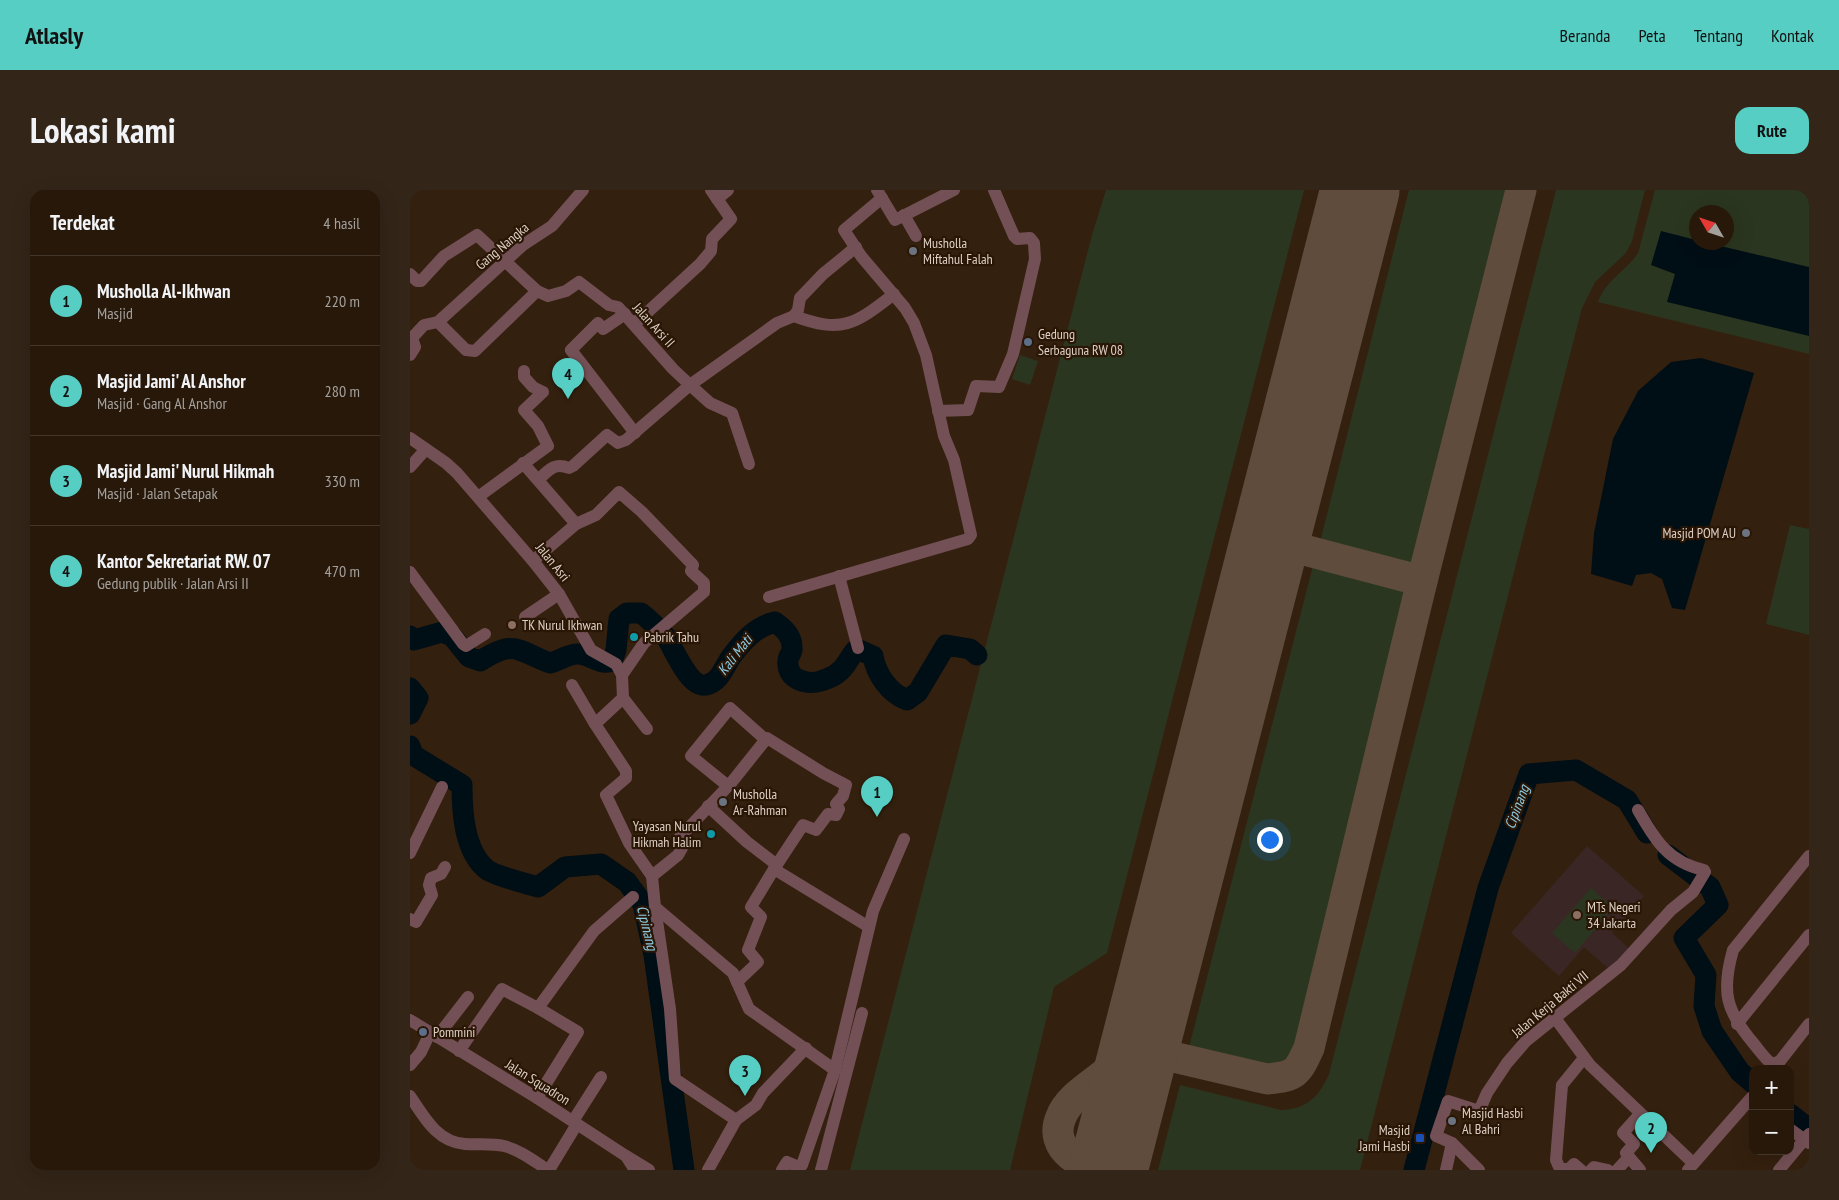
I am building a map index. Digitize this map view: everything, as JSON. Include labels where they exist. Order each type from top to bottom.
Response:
[{"type":"street","name":"Gang Nangka","points":[[438,322],[523,245],[552,226],[583,190]]},
{"type":"street","points":[[635,433],[571,350],[598,323],[603,329],[629,318],[639,320],[690,274],[711,251],[712,239],[731,219],[714,194],[728,190]]},
{"type":"street","points":[[899,217],[954,190]]},
{"type":"street","points":[[938,411],[968,410],[976,386],[999,388],[1017,340],[1035,259],[1035,248],[1030,238],[1017,239],[1014,236],[994,190]]},
{"type":"street","points":[[769,597],[932,551],[970,538],[960,481],[944,436],[928,363],[921,341],[905,308],[856,247],[844,228],[879,194],[916,236]]},
{"type":"street","points":[[410,274],[417,281],[421,281],[444,256],[477,235],[537,291],[473,351],[466,350],[438,322],[424,326],[412,338],[415,347],[410,355]]},
{"type":"street","points":[[538,480],[556,465],[569,468],[573,466],[607,435],[619,443],[635,433],[690,385],[777,323],[794,316],[798,310],[800,298],[823,274],[856,247]]},
{"type":"street","name":"Jalan Arsi II","points":[[537,291],[548,296],[566,291],[576,282],[580,282],[609,305],[618,307],[673,369],[690,385],[710,403],[732,413],[748,464]]},
{"type":"street","points":[[794,316],[816,324],[839,324],[863,318],[894,294]]},
{"type":"street","points":[[478,497],[548,446],[538,426],[524,410],[543,392],[532,387],[524,377],[524,371]]},
{"type":"street","name":"Jalan Asri","points":[[410,438],[446,463],[478,497],[559,594],[592,650],[619,670]]},
{"type":"street","points":[[410,467],[426,449]]},
{"type":"street","points":[[523,463],[576,524]]},
{"type":"street","points":[[533,561],[576,524],[591,518],[618,493],[622,493],[693,565],[692,572],[704,583],[706,590],[693,604],[653,636],[619,670],[623,698],[646,729]]},
{"type":"street","points":[[410,572],[463,644],[466,646],[485,634]]},
{"type":"street","points":[[839,576],[858,648]]},
{"type":"street","points":[[525,617],[559,594]]},
{"type":"street","points":[[572,685],[597,722],[627,775],[608,792],[607,800],[630,843],[652,876],[670,1008],[675,1079],[736,1120]]},
{"type":"street","points":[[597,722],[623,698]]},
{"type":"street","points":[[728,786],[691,756],[730,708],[766,740],[767,738],[846,785],[844,795],[836,804],[839,809],[837,813],[834,816],[828,814],[816,830],[803,825],[751,907],[760,917],[748,950],[758,962],[737,982]]},
{"type":"street","points":[[652,876],[680,854],[682,848],[678,839],[728,786],[766,740]]},
{"type":"street","points":[[410,853],[442,787]]},
{"type":"street","points":[[708,806],[776,867],[869,927]]},
{"type":"street","name":"Jalan Kerja Bakti VII","points":[[1452,1143],[1436,1136],[1448,1101],[1476,1110],[1480,1109],[1487,1093],[1510,1059],[1526,1042],[1621,965],[1671,910],[1693,892],[1705,872],[1674,858],[1660,846],[1638,810]]},
{"type":"street","points":[[782,1170],[786,1162],[799,1167],[802,1166],[835,1070],[873,911],[904,839]]},
{"type":"street","points":[[1809,856],[1734,950],[1729,966],[1726,994],[1728,1005],[1737,1024],[1770,1063],[1776,1064],[1809,1024]]},
{"type":"street","points":[[410,919],[416,922],[432,895],[429,885],[431,877],[441,874],[445,867]]},
{"type":"street","points":[[538,1008],[594,931],[616,909],[633,897]]},
{"type":"street","points":[[655,907],[732,972],[749,1009],[835,1070]]},
{"type":"street","points":[[1737,1024],[1809,935]]},
{"type":"street","points":[[459,1051],[502,989],[578,1032],[537,1098]]},
{"type":"street","points":[[410,1065],[433,1035],[468,997]]},
{"type":"street","points":[[821,1170],[862,1013]]},
{"type":"street","points":[[1555,1018],[1584,1058],[1691,1167],[1749,1100]]},
{"type":"street","name":"Jalan Squadron","points":[[410,1020],[650,1170]]},
{"type":"street","points":[[708,1170],[736,1120],[756,1105],[763,1093],[806,1048]]},
{"type":"street","points":[[1581,1170],[1574,1164],[1569,1169],[1560,1169],[1556,1160],[1562,1084],[1584,1058]]},
{"type":"street","points":[[410,1096],[432,1128],[445,1138],[463,1144],[499,1145],[511,1148],[548,1170],[600,1077]]},
{"type":"street","points":[[1640,1114],[1623,1133],[1634,1144],[1626,1153],[1640,1170]]},
{"type":"street","points":[[1779,1170],[1807,1138],[1794,1131]]},
{"type":"street","points":[[1446,1170],[1452,1143]]},
{"type":"street","points":[[1452,1143],[1479,1170]]},
{"type":"street","points":[[626,1156],[635,1170]]},
{"type":"street","points":[[1618,1170],[1629,1156]]},
{"type":"street","points":[[1591,1170],[1594,1167],[1608,1170]]},
{"type":"shaded area","points":[[1661,231],[1689,238],[1689,250],[1734,249],[1809,267],[1809,336],[1667,302],[1675,274],[1651,265]]},
{"type":"shaded area","points":[[1701,358],[1754,373],[1685,610],[1672,608],[1662,579],[1651,573],[1636,575],[1632,586],[1591,574],[1594,533],[1613,439],[1638,391],[1671,362]]},
{"type":"shaded area","name":"MTs Negeri 34 Jakarta","points":[[1587,846],[1644,896],[1612,933],[1632,951],[1611,971],[1584,947],[1559,976],[1511,933]]},
{"type":"green space","points":[[1106,190],[1304,190],[1107,953],[1054,987],[1010,1170],[850,1170],[1092,235]]},
{"type":"green space","points":[[1409,190],[1520,190],[1433,535],[1309,1048],[1300,1067],[1294,1074],[1281,1079],[1254,1077],[1186,1059],[1316,554],[1322,555],[1317,554]]},
{"type":"green space","points":[[1556,190],[1645,190],[1632,241],[1626,253],[1595,282],[1582,308],[1360,1170],[1158,1170],[1180,1085],[1281,1110],[1298,1107],[1311,1100],[1321,1089],[1329,1074]]},
{"type":"green space","points":[[1655,190],[1809,190],[1809,354],[1598,302],[1606,288],[1638,253]]},
{"type":"green space","points":[[1020,355],[1038,361],[1030,385],[1012,379]]},
{"type":"green space","points":[[1790,525],[1809,529],[1809,635],[1766,624]]},
{"type":"green space","points":[[1591,888],[1613,908],[1575,953],[1552,933]]},
{"type":"waterway","name":"Kali Mati","points":[[410,636],[414,640],[442,632],[452,636],[469,657],[480,661],[501,650],[515,649],[550,663],[577,654],[607,662],[612,661],[616,650],[619,619],[627,613],[641,613],[666,637],[688,674],[700,684],[706,685],[715,681],[740,645],[750,635],[761,627],[775,622],[790,637],[792,650],[788,660],[788,667],[790,673],[799,680],[815,682],[833,676],[843,669],[857,649],[873,656],[884,682],[900,697],[907,700],[918,692],[946,645],[970,649],[977,655]]},
{"type":"waterway","name":"Cipinang","points":[[410,688],[418,698],[410,714]]},
{"type":"waterway","name":"Cipinang","points":[[410,746],[413,755],[462,785],[464,818],[469,841],[473,852],[486,869],[503,877],[538,887],[565,867],[601,864],[627,882],[643,904],[654,955],[684,1170]]},
{"type":"waterway","name":"Cipinang","points":[[1414,1170],[1488,888],[1529,774],[1576,770],[1627,800],[1647,833]]},
{"type":"waterway","name":"Cipinang","points":[[1668,855],[1710,887],[1718,905],[1684,938],[1706,975],[1704,1006],[1712,1031],[1740,1072],[1749,1080]]},
{"type":"waterway","name":"Cipinang","points":[[1794,1117],[1809,1129]]},
{"type":"taxiway","points":[[1139,1049],[1267,1079],[1290,1075],[1298,1068],[1309,1048],[1422,581],[1521,190]]},
{"type":"taxiway","points":[[1270,541],[1422,581]]},
{"type":"taxiway","points":[[1131,1082],[1137,1118],[1136,1141],[1132,1151],[1124,1160],[1113,1166],[1090,1165],[1070,1155],[1063,1148],[1059,1139],[1058,1128],[1065,1109],[1078,1095],[1115,1064],[1135,1034],[1151,1001]]},
{"type":"runway","points":[[1108,1170],[1360,190]]},
{"type":"place","name":"Musholla Miftahul Falah","points":[[913,251]]},
{"type":"place","name":"Gedung Serbaguna RW 08","points":[[1028,342]]},
{"type":"place","name":"Kantor Sekretariat RW. 07","points":[[568,399]]},
{"type":"place","name":"Masjid POM AU","points":[[1746,533]]},
{"type":"place","name":"TK Nurul Ikhwan","points":[[512,625]]},
{"type":"place","name":"Pabrik Tahu","points":[[634,637]]},
{"type":"place","name":"Musholla Ar-Rahman","points":[[723,802]]},
{"type":"place","name":"Musholla Al-Ikhwan","points":[[877,817]]},
{"type":"place","name":"Yayasan Nurul Hikmah Halim","points":[[711,834]]},
{"type":"place","name":"MTs Negeri 34 Jakarta","points":[[1577,915]]},
{"type":"place","name":"Pommini","points":[[423,1032]]},
{"type":"place","name":"Masjid Jami' Nurul Hikmah","points":[[745,1096]]},
{"type":"place","name":"Masjid Hasbi Al Bahri","points":[[1452,1121]]},
{"type":"place","name":"Masjid Jami Hasbi","points":[[1420,1138]]},
{"type":"place","name":"Masjid Jami' Al Anshor","points":[[1651,1153]]}]
